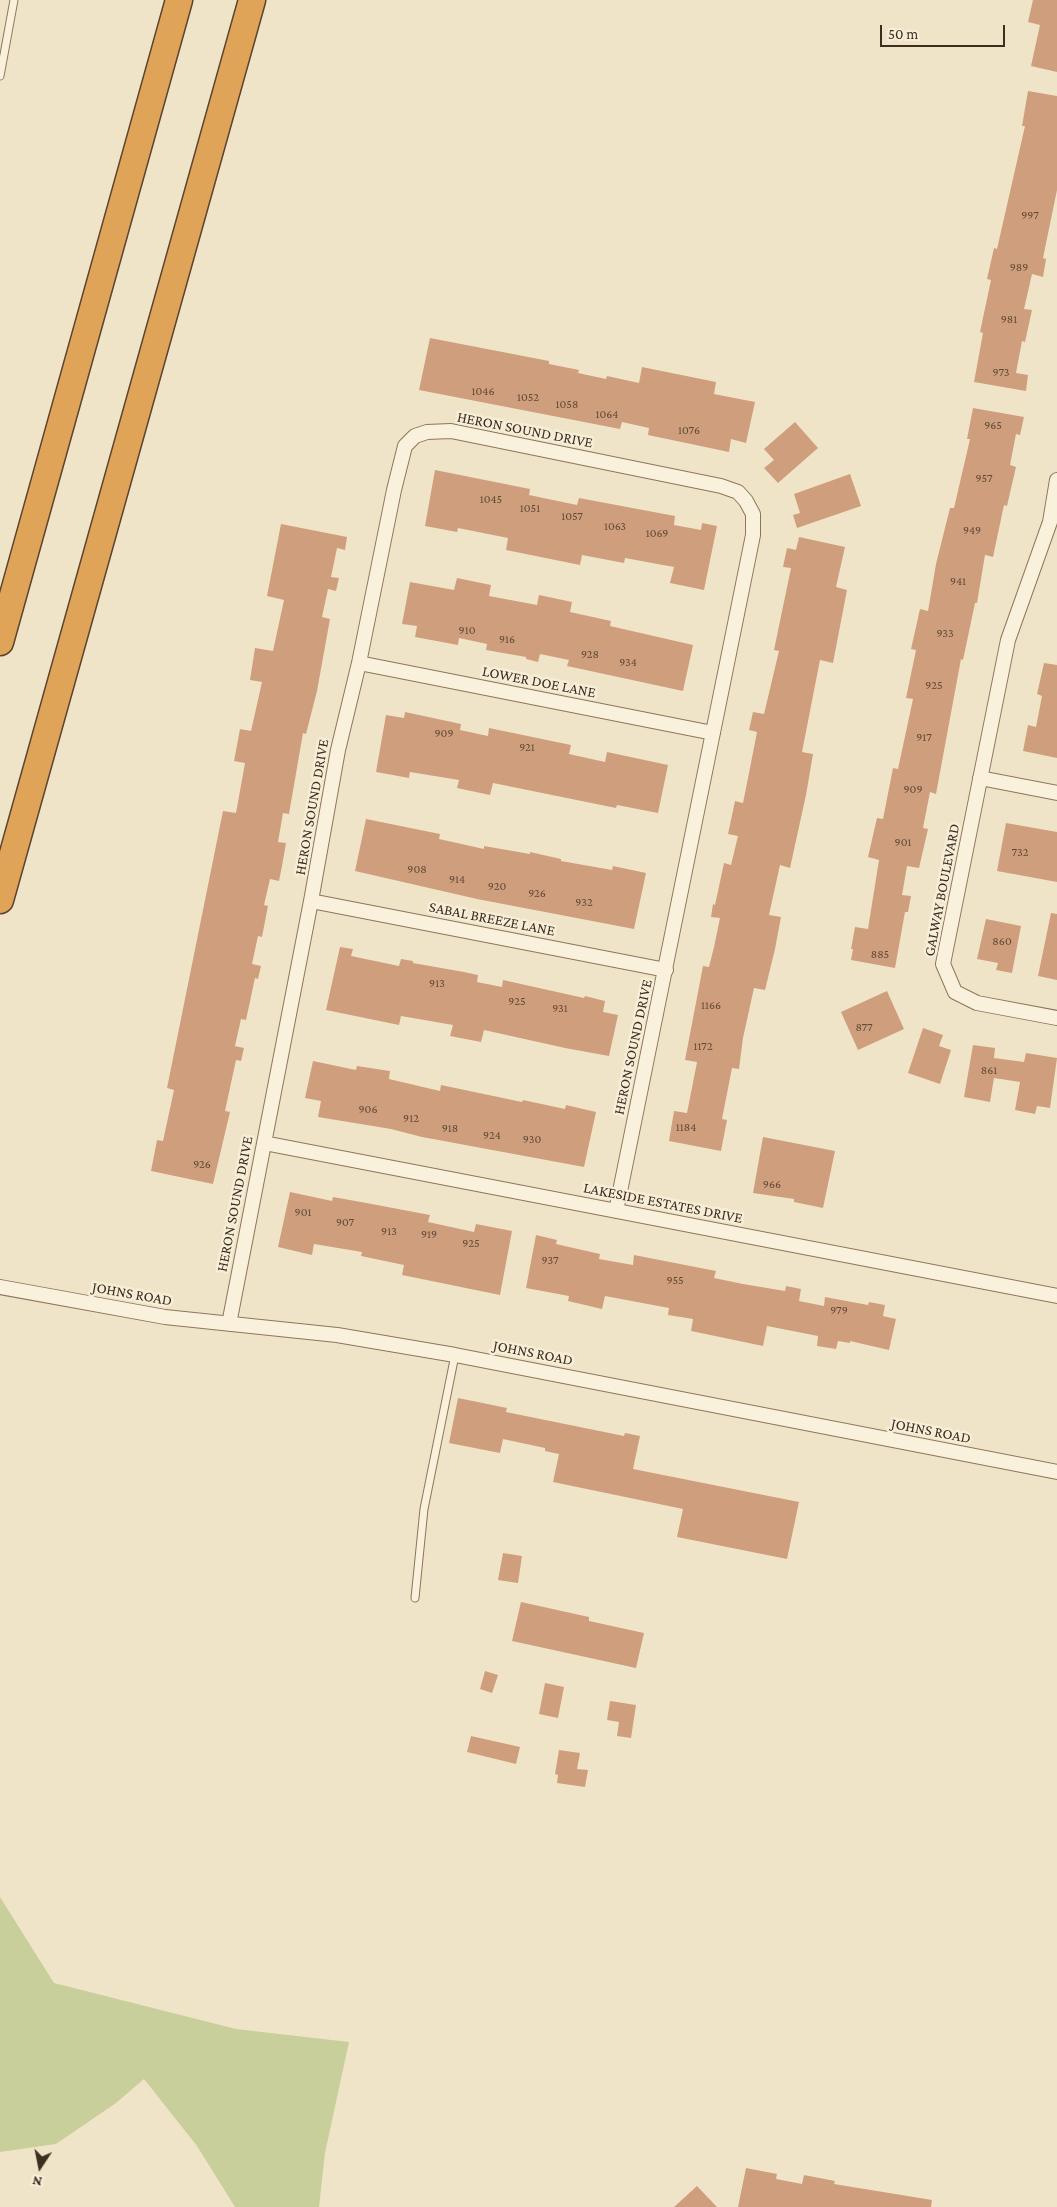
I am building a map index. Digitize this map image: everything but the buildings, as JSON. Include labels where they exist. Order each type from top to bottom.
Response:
[{"type":"highway","points":[[0,642],[179,0]]},
{"type":"highway","points":[[0,900],[252,0]]},
{"type":"street","name":"HERON SOUND DRIVE","points":[[229,1324],[338,750],[359,663],[405,446],[415,436],[427,432],[460,433],[721,486],[738,492],[746,501],[753,514],[754,535],[616,1211]]},
{"type":"street","name":"GALWAY BOULEVARD","points":[[1057,480],[1050,522],[1008,640],[943,964],[955,992],[977,1003],[1057,1018]]},
{"type":"street","name":"LOWER DOE LANE","points":[[359,663],[713,733]]},
{"type":"street","points":[[980,778],[1057,794]]},
{"type":"street","name":"SABAL BREEZE LANE","points":[[311,900],[666,970]]},
{"type":"street","name":"LAKESIDE ESTATES DRIVE","points":[[264,1143],[1057,1296]]},
{"type":"street","name":"JOHNS ROAD","points":[[0,1287],[165,1318],[337,1335],[454,1355],[1057,1472]]},
{"type":"lane","points":[[0,76],[14,0]]},
{"type":"lane","points":[[415,1598],[424,1509],[454,1355]]},
{"type":"green space","points":[[0,1897],[54,1983],[236,2029],[349,2042],[325,2153],[319,2207],[235,2207],[197,2146],[144,2079],[116,2103],[56,2144],[0,2152]]}]
